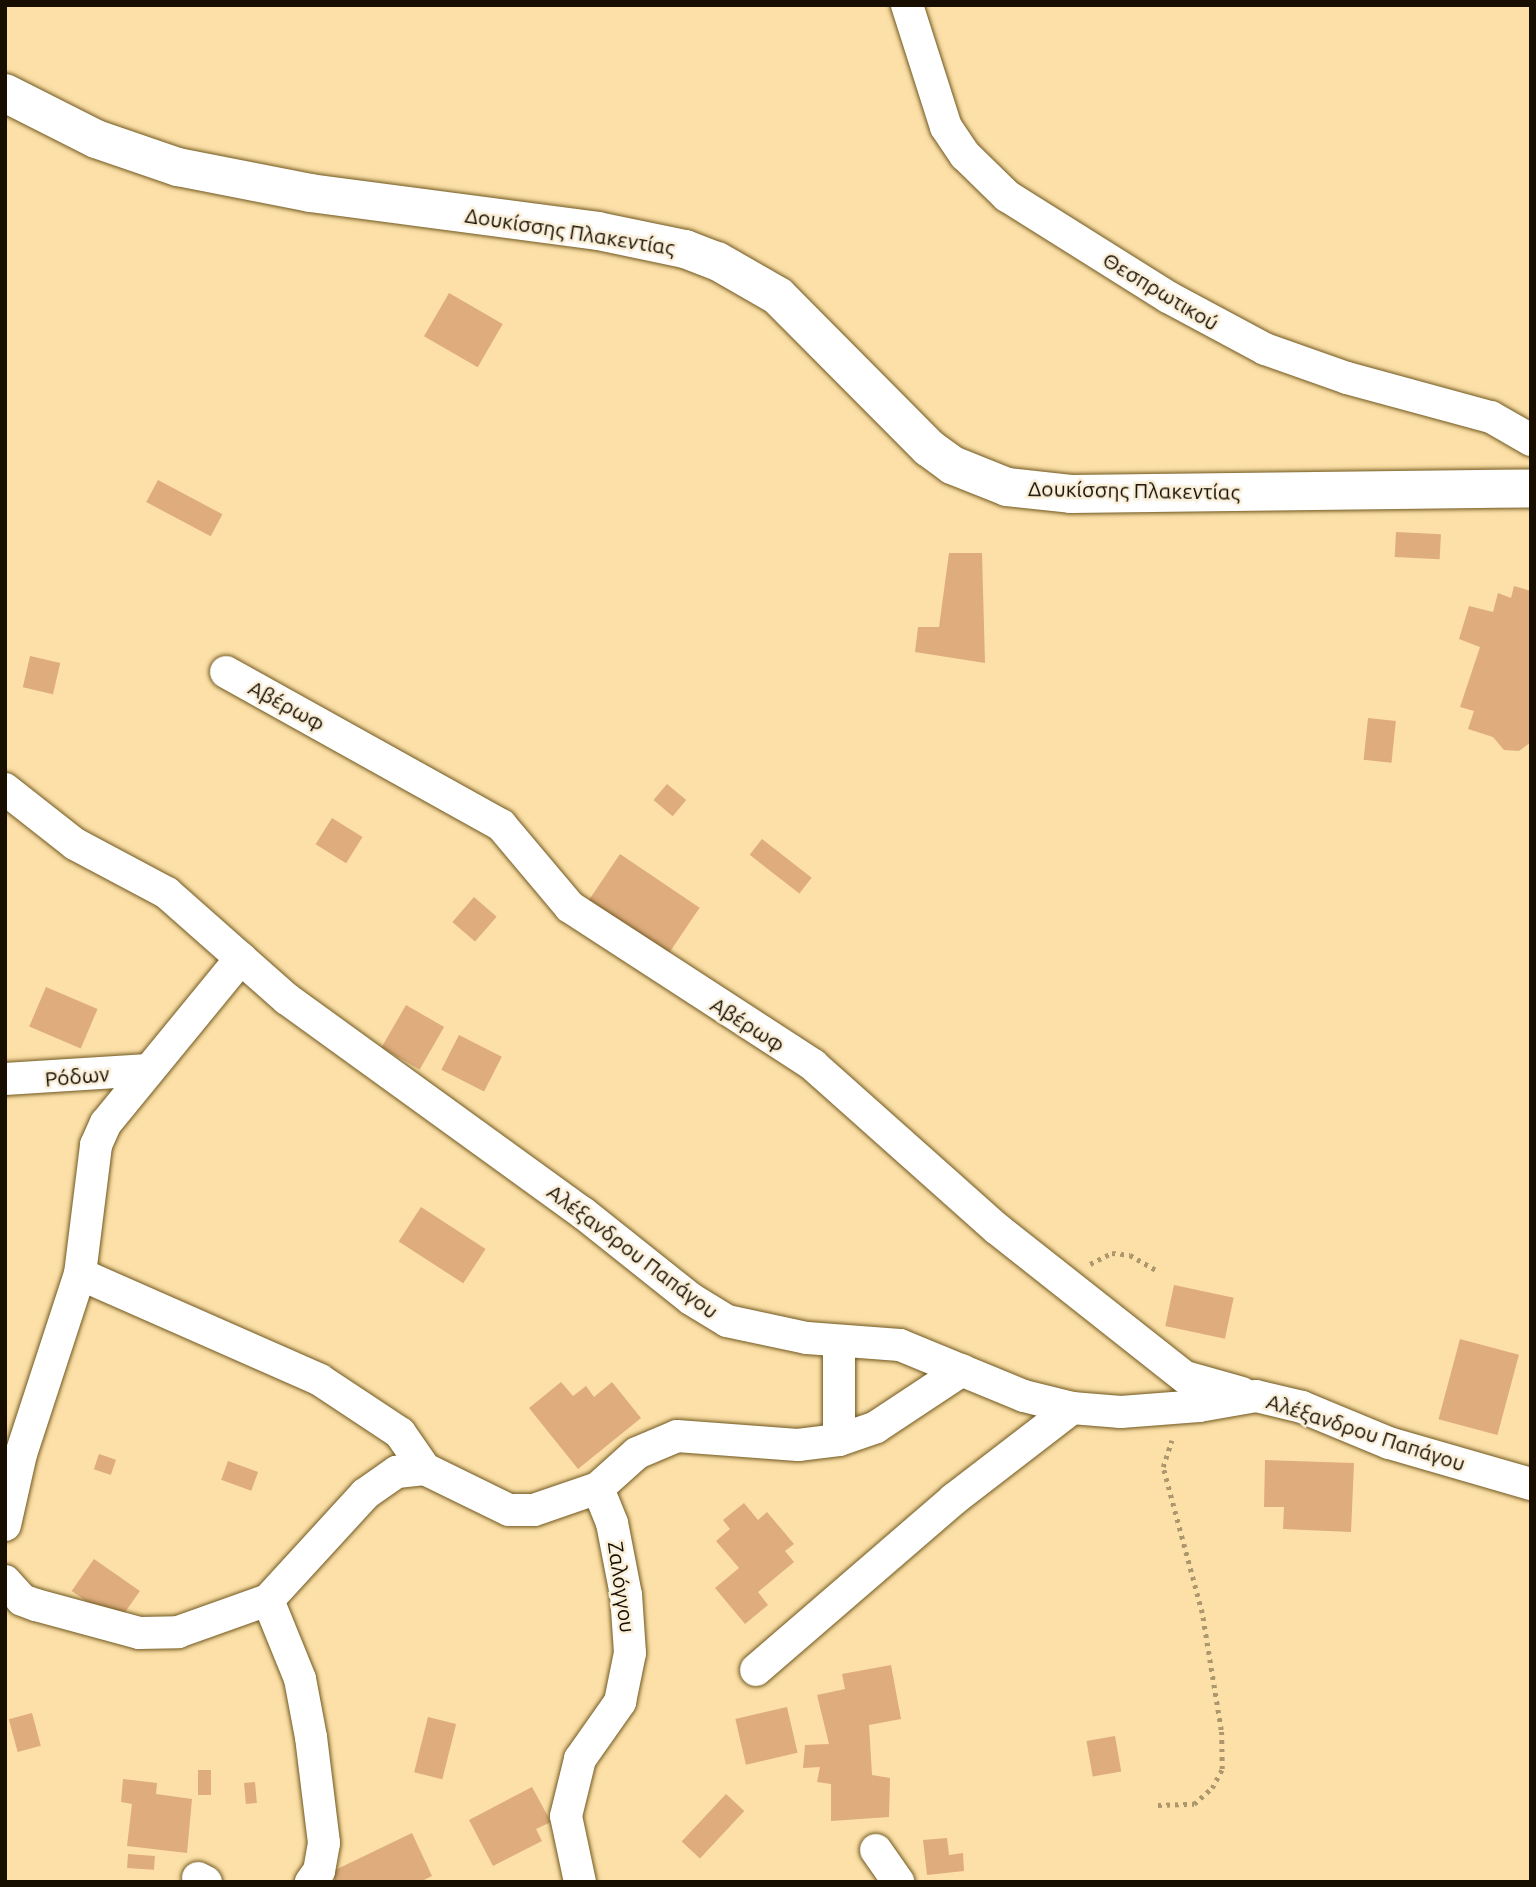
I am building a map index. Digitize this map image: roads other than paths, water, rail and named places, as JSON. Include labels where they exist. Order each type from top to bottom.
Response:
[{"type":"main road","name":"Δουκίσσης Πλακεντίας","points":[[5,93],[96,139],[178,167],[310,193],[598,231],[685,249],[717,261],[778,296],[929,448],[952,465],[1007,486],[1071,494],[1531,488]]},
{"type":"street","name":"Θεσπρωτικού","points":[[907,5],[946,127],[965,155],[1007,196],[1168,297],[1265,349],[1347,378],[1470,410],[1508,424],[1531,440]]},
{"type":"street","name":"Αβέρωφ","points":[[226,672],[501,825],[570,907],[813,1065],[916,1161],[1062,1282],[1185,1377],[1256,1396]]},
{"type":"street","name":"Αλέξανδρου Παπάγου","points":[[5,789],[67,838],[167,893],[287,999],[583,1213],[691,1299],[727,1321],[839,1342],[900,1345],[1024,1396],[1072,1408],[1121,1412],[1199,1406],[1256,1396],[1301,1407],[1389,1443],[1531,1484]]},
{"type":"street","points":[[5,1525],[25,1440],[80,1274],[96,1145],[106,1123],[241,958]]},
{"type":"street","name":"Ρόδων","points":[[5,1079],[148,1070]]},
{"type":"street","points":[[80,1274],[320,1380],[400,1433],[425,1469],[493,1504],[521,1512],[598,1488],[637,1453],[677,1436],[798,1446],[839,1440],[876,1427],[962,1370]]},
{"type":"street","points":[[839,1342],[839,1440]]},
{"type":"street","points":[[756,1670],[954,1499],[1072,1408]]},
{"type":"street","points":[[5,1581],[22,1600],[36,1605],[157,1634],[196,1627],[268,1600],[380,1481],[397,1472],[425,1469]]},
{"type":"street","name":"Ζαλόγγου","points":[[580,1882],[566,1816],[580,1759],[620,1702],[630,1653],[624,1583],[612,1523],[598,1488]]},
{"type":"street","points":[[268,1600],[300,1679],[311,1737],[324,1843],[319,1871],[311,1882]]},
{"type":"street","points":[[876,1850],[898,1882]]}]
